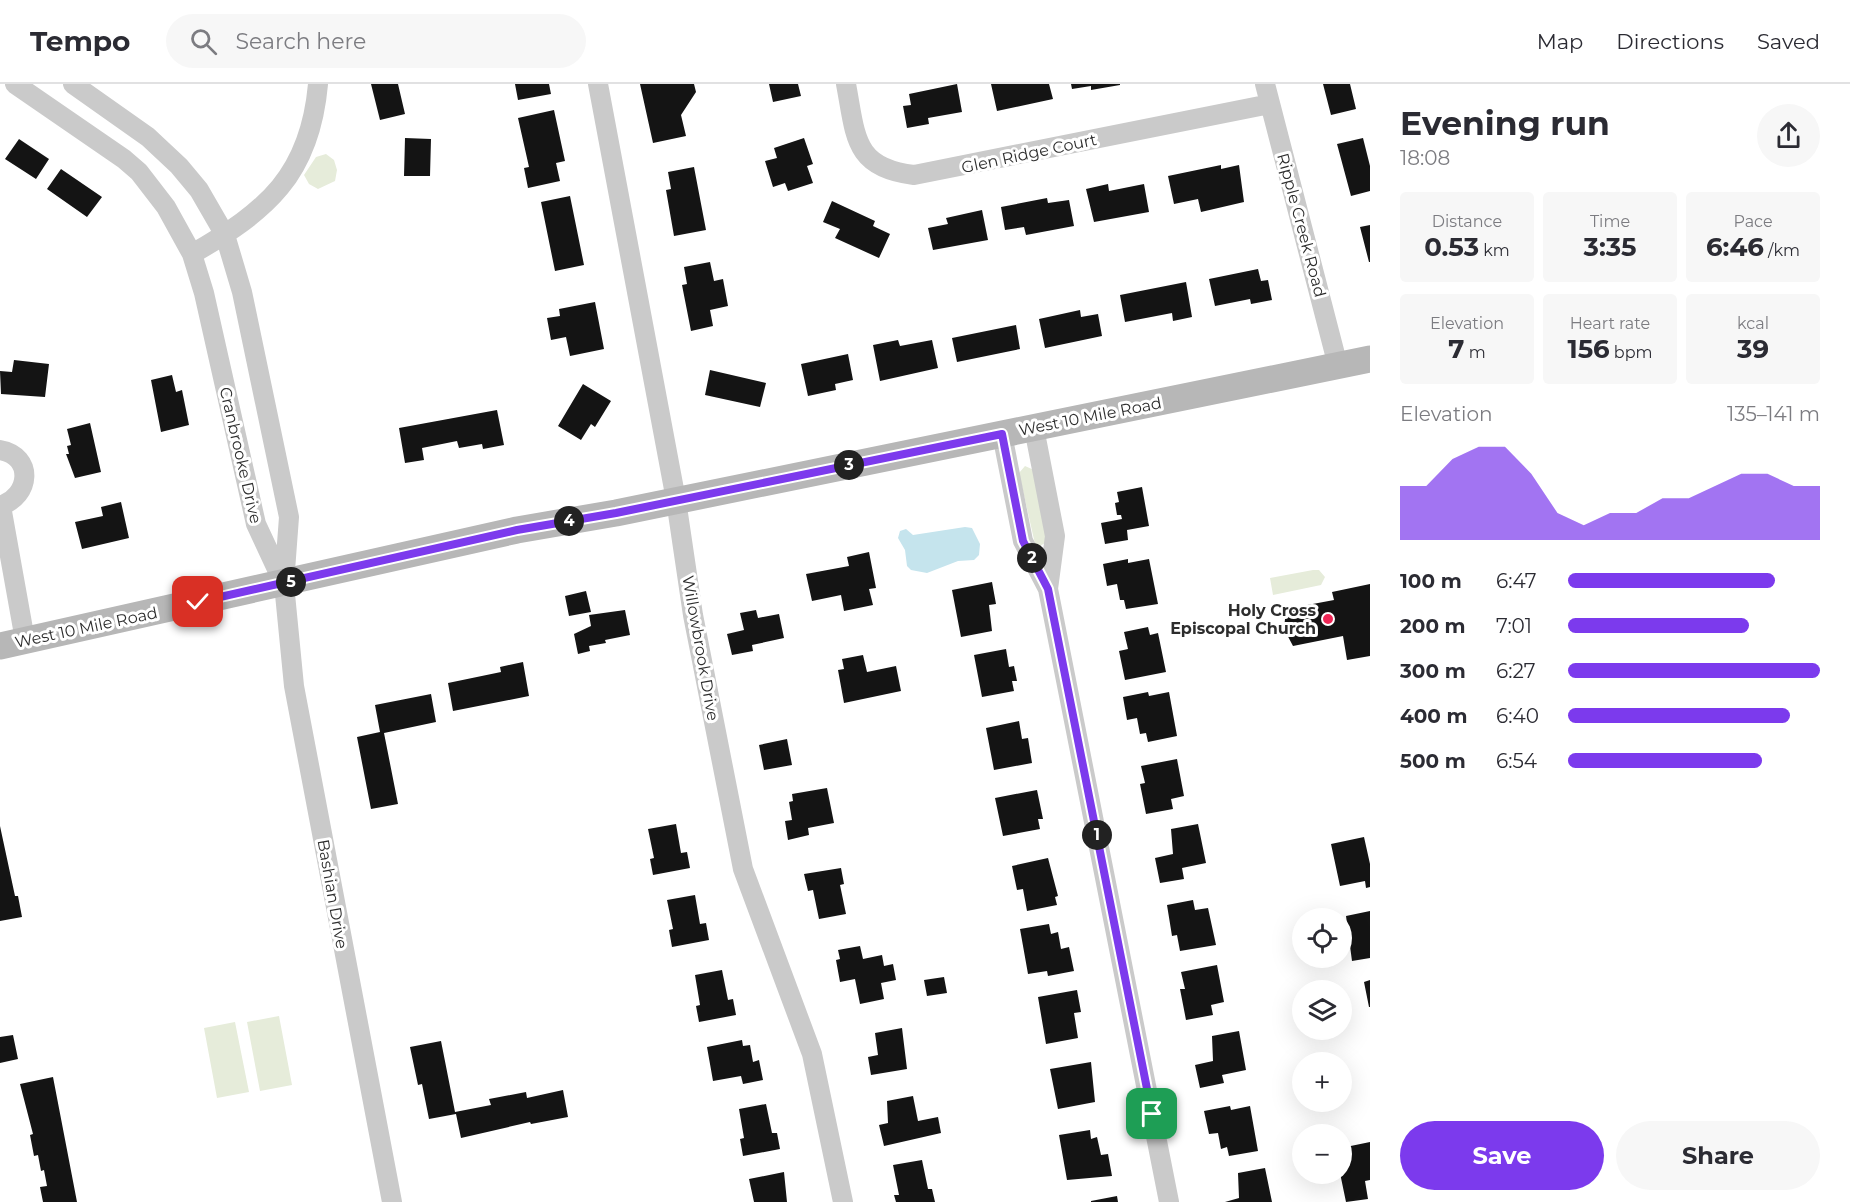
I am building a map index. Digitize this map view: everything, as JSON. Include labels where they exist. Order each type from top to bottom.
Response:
[{"type":"main road","name":"West 10 Mile Road","points":[[13,643],[517,530],[676,500],[1370,359]]},
{"type":"street","name":"Cranbrooke Drive","points":[[73,84],[148,137],[179,166],[199,189],[225,235],[242,292],[289,517],[284,584]]},
{"type":"street","points":[[192,254],[248,220],[286,182],[310,133],[318,84]]},
{"type":"street","name":"Willowbrook Drive","points":[[598,84],[676,500],[693,615],[743,869],[812,1054],[843,1202]]},
{"type":"street","name":"Glen Ridge Court","points":[[846,84],[860,147],[873,163],[884,170],[914,175],[1270,104]]},
{"type":"street","name":"Ripple Creek Road","points":[[1265,84],[1338,366]]},
{"type":"street","name":"Cranbrooke Drive","points":[[17,86],[105,145],[139,172],[177,222],[192,254],[204,293],[256,524],[284,584]]},
{"type":"street","points":[[1034,428],[1055,536],[1048,589]]},
{"type":"street","points":[[1002,434],[1023,541],[1048,589],[1169,1202]]},
{"type":"street","points":[[0,450],[13,455],[25,474],[24,485],[19,495],[0,506],[13,643]]},
{"type":"street","name":"Bashian Drive","points":[[284,584],[294,686],[392,1202]]},
{"type":"green space","points":[[326,154],[334,160],[337,170],[335,181],[318,189],[309,184],[304,175],[316,157]]},
{"type":"green space","points":[[1025,466],[1034,470],[1045,526],[1045,543],[1040,546],[1035,544],[1019,473]]},
{"type":"green space","points":[[1319,570],[1325,577],[1321,585],[1273,595],[1270,578]]},
{"type":"green space","points":[[279,1016],[292,1085],[260,1091],[247,1022]]},
{"type":"green space","points":[[235,1022],[249,1092],[217,1098],[204,1028]]},
{"type":"water","points":[[965,527],[972,528],[980,544],[979,555],[974,560],[958,561],[927,573],[911,570],[907,566],[905,550],[898,538],[900,531],[906,529],[913,535]]},
{"type":"building","points":[[371,84],[398,84],[405,114],[380,120]]},
{"type":"building","points":[[515,84],[549,84],[551,94],[518,100]]},
{"type":"building","points":[[640,84],[694,84],[696,92],[681,115],[686,136],[653,143]]},
{"type":"building","points":[[769,84],[798,84],[801,96],[773,102]]},
{"type":"building","points":[[957,84],[962,112],[928,118],[929,124],[907,128],[903,106],[911,105],[909,94]]},
{"type":"building","points":[[991,84],[1049,84],[1053,99],[997,111]]},
{"type":"building","points":[[1071,84],[1120,85],[1091,90],[1091,86],[1072,89]]},
{"type":"building","points":[[1323,84],[1350,84],[1356,109],[1331,115]]},
{"type":"building","points":[[554,110],[565,161],[556,163],[560,181],[528,188],[524,168],[529,167],[518,118]]},
{"type":"building","points":[[405,138],[431,139],[430,176],[404,176]]},
{"type":"building","points":[[804,138],[813,164],[807,166],[813,183],[788,191],[785,183],[773,187],[765,161],[777,158],[774,148]]},
{"type":"building","points":[[1363,138],[1370,166],[1370,191],[1351,196],[1337,144]]},
{"type":"building","points":[[19,139],[49,159],[36,179],[5,159]]},
{"type":"building","points":[[1221,165],[1221,169],[1239,165],[1244,202],[1201,212],[1198,199],[1174,204],[1168,176]]},
{"type":"building","points":[[694,167],[706,230],[674,236],[666,190],[671,189],[668,172]]},
{"type":"building","points":[[61,169],[102,197],[87,217],[47,189]]},
{"type":"building","points":[[1108,184],[1109,191],[1144,184],[1149,212],[1094,222],[1086,189]]},
{"type":"building","points":[[570,196],[584,265],[555,271],[541,202]]},
{"type":"building","points":[[1047,198],[1048,203],[1069,200],[1074,226],[1026,235],[1024,227],[1005,230],[1001,207]]},
{"type":"building","points":[[832,201],[875,221],[873,226],[890,234],[879,258],[835,238],[840,229],[823,222]]},
{"type":"building","points":[[982,210],[988,240],[933,250],[928,228],[948,224],[946,218]]},
{"type":"building","points":[[1370,225],[1370,262],[1369,262],[1360,227]]},
{"type":"building","points":[[710,262],[714,281],[723,279],[728,306],[710,310],[713,326],[691,331],[682,285],[687,284],[684,267]]},
{"type":"building","points":[[1258,269],[1261,281],[1268,280],[1272,300],[1251,304],[1250,299],[1215,306],[1209,279]]},
{"type":"building","points":[[1186,282],[1192,317],[1173,321],[1172,313],[1125,322],[1120,295]]},
{"type":"building","points":[[595,302],[604,349],[570,356],[566,337],[551,340],[547,318],[560,316],[559,309]]},
{"type":"building","points":[[1080,310],[1081,317],[1098,314],[1102,336],[1045,348],[1039,319]]},
{"type":"building","points":[[1016,325],[1020,349],[957,362],[952,338]]},
{"type":"building","points":[[898,340],[900,346],[932,340],[938,368],[880,381],[873,345]]},
{"type":"building","points":[[848,354],[853,380],[835,384],[836,390],[808,396],[801,364]]},
{"type":"building","points":[[14,360],[49,364],[45,397],[1,394],[0,371],[12,372]]},
{"type":"building","points":[[710,370],[766,383],[760,407],[705,395]]},
{"type":"building","points":[[172,375],[176,392],[182,390],[189,425],[161,432],[151,380]]},
{"type":"building","points":[[583,384],[611,401],[595,427],[591,424],[581,440],[558,426]]},
{"type":"building","points":[[497,410],[504,445],[483,449],[482,444],[459,448],[457,441],[422,448],[424,460],[405,463],[399,428]]},
{"type":"building","points":[[90,423],[101,472],[75,478],[66,454],[69,454],[67,446],[71,445],[67,429]]},
{"type":"building","points":[[1142,487],[1149,526],[1127,530],[1128,540],[1105,544],[1101,523],[1122,519],[1121,515],[1117,515],[1115,503],[1119,502],[1117,492]]},
{"type":"building","points":[[121,502],[129,538],[82,549],[75,522],[103,516],[101,507]]},
{"type":"building","points":[[869,552],[876,588],[869,589],[873,605],[844,611],[841,595],[812,601],[806,574],[849,566],[847,557]]},
{"type":"building","points":[[1128,559],[1128,563],[1149,559],[1158,604],[1126,609],[1124,600],[1120,600],[1117,584],[1107,586],[1103,564]]},
{"type":"building","points":[[992,582],[996,604],[989,605],[992,631],[961,637],[952,590]]},
{"type":"building","name":"Holy Cross Episcopal Church","points":[[1370,584],[1370,656],[1347,660],[1343,636],[1293,646],[1284,629],[1286,609],[1334,600],[1332,592]]},
{"type":"building","points":[[586,591],[591,612],[569,616],[565,596]]},
{"type":"building","points":[[625,610],[630,635],[605,640],[606,643],[589,646],[590,651],[578,654],[574,634],[591,626],[589,615]]},
{"type":"building","points":[[756,610],[758,618],[779,614],[784,638],[752,645],[753,651],[732,655],[727,634],[744,630],[740,613]]},
{"type":"building","points":[[1148,627],[1150,635],[1158,633],[1166,672],[1125,680],[1119,651],[1128,649],[1124,632]]},
{"type":"building","points":[[1006,649],[1009,667],[1014,666],[1017,681],[1012,681],[1014,691],[982,697],[974,655]]},
{"type":"building","points":[[863,655],[867,672],[896,666],[901,691],[844,703],[838,670],[844,669],[842,659]]},
{"type":"building","points":[[523,662],[529,696],[453,711],[448,683],[501,672],[500,667]]},
{"type":"building","points":[[1148,692],[1149,696],[1169,692],[1177,736],[1148,742],[1146,733],[1140,734],[1137,718],[1127,720],[1123,697]]},
{"type":"building","points":[[431,694],[436,722],[384,733],[398,804],[371,809],[357,737],[380,732],[375,705]]},
{"type":"building","points":[[1019,721],[1022,739],[1028,738],[1032,763],[994,770],[986,728]]},
{"type":"building","points":[[787,739],[792,765],[764,770],[759,745]]},
{"type":"building","points":[[1177,759],[1184,796],[1171,799],[1173,809],[1146,814],[1140,784],[1145,783],[1141,766]]},
{"type":"building","points":[[827,788],[834,823],[808,828],[809,835],[788,840],[785,821],[792,820],[789,802],[793,801],[792,794]]},
{"type":"building","points":[[1037,790],[1043,819],[1038,819],[1040,829],[1003,836],[995,798]]},
{"type":"building","points":[[676,824],[681,853],[687,852],[690,868],[653,875],[650,859],[654,858],[648,829]]},
{"type":"building","points":[[1198,824],[1206,863],[1182,868],[1184,879],[1160,883],[1155,858],[1173,854],[1171,829]]},
{"type":"building","points":[[0,826],[15,896],[18,896],[22,917],[0,921]]},
{"type":"building","points":[[1364,837],[1370,864],[1370,887],[1366,888],[1365,881],[1340,886],[1331,844]]},
{"type":"building","points":[[1048,858],[1058,896],[1055,897],[1057,905],[1027,911],[1023,889],[1017,890],[1012,866]]},
{"type":"building","points":[[841,868],[844,884],[840,885],[846,914],[819,919],[813,890],[808,891],[804,874]]},
{"type":"building","points":[[695,895],[700,924],[706,923],[709,940],[672,947],[669,930],[673,929],[667,900]]},
{"type":"building","points":[[1193,900],[1195,910],[1208,908],[1216,945],[1180,951],[1177,935],[1172,936],[1167,905]]},
{"type":"building","points":[[1370,911],[1370,958],[1352,961],[1352,915]]},
{"type":"building","points":[[1049,924],[1051,934],[1058,932],[1061,949],[1069,947],[1074,971],[1048,976],[1047,971],[1028,974],[1020,929]]},
{"type":"building","points":[[860,946],[863,959],[882,955],[884,966],[893,964],[896,980],[881,983],[884,999],[860,1004],[855,979],[840,982],[836,960],[840,959],[838,950]]},
{"type":"building","points":[[1217,965],[1224,1002],[1211,1005],[1213,1015],[1186,1020],[1180,989],[1185,989],[1181,972]]},
{"type":"building","points":[[722,970],[728,1000],[733,999],[736,1015],[699,1022],[696,1006],[700,1005],[695,975]]},
{"type":"building","points":[[944,977],[947,993],[927,996],[924,980]]},
{"type":"building","points":[[1370,980],[1370,1007],[1369,1007],[1364,982]]},
{"type":"building","points":[[1077,990],[1081,1012],[1074,1013],[1078,1038],[1046,1044],[1038,997]]},
{"type":"building","points":[[902,1028],[907,1069],[871,1075],[868,1057],[878,1055],[875,1033]]},
{"type":"building","points":[[1239,1031],[1246,1070],[1222,1075],[1224,1083],[1200,1088],[1195,1065],[1213,1061],[1212,1036]]},
{"type":"building","points":[[13,1035],[18,1059],[0,1063],[0,1037]]},
{"type":"building","points":[[742,1040],[743,1046],[750,1045],[753,1062],[759,1060],[763,1080],[743,1084],[741,1076],[713,1081],[707,1047]]},
{"type":"building","points":[[441,1041],[455,1112],[491,1105],[489,1099],[526,1092],[527,1098],[563,1090],[568,1117],[531,1124],[530,1122],[461,1138],[456,1114],[429,1119],[422,1084],[418,1085],[410,1047]]},
{"type":"building","points":[[1091,1062],[1095,1102],[1058,1109],[1050,1069]]},
{"type":"building","points":[[53,1077],[77,1202],[43,1202],[40,1187],[47,1186],[44,1170],[41,1171],[38,1155],[34,1156],[30,1135],[33,1134],[20,1084]]},
{"type":"building","points":[[913,1096],[918,1121],[938,1117],[941,1133],[884,1146],[879,1125],[888,1123],[887,1101]]},
{"type":"building","points":[[766,1104],[772,1133],[777,1133],[780,1149],[743,1156],[740,1139],[744,1138],[739,1109]]},
{"type":"building","points":[[1230,1106],[1231,1110],[1250,1106],[1258,1151],[1229,1156],[1227,1147],[1221,1149],[1218,1133],[1209,1134],[1204,1111]]},
{"type":"building","points":[[1090,1130],[1091,1139],[1097,1137],[1101,1155],[1108,1154],[1112,1176],[1067,1180],[1059,1135]]},
{"type":"building","points":[[1370,1142],[1370,1180],[1365,1181],[1368,1199],[1346,1202],[1342,1184],[1352,1184],[1352,1146]]},
{"type":"building","points":[[922,1160],[928,1189],[932,1189],[935,1202],[896,1202],[894,1195],[899,1195],[893,1165]]},
{"type":"building","points":[[1265,1168],[1272,1202],[1225,1202],[1239,1198],[1238,1173]]},
{"type":"building","points":[[784,1172],[787,1202],[754,1202],[749,1179]]},
{"type":"building","points":[[1117,1196],[1118,1202],[1091,1202],[1091,1201]]},
{"type":"place","name":"Holy Cross Episcopal Church","points":[[1328,619]]},
{"type":"route","points":[[198,602],[517,530],[616,513],[1002,434],[1023,541],[1048,589],[1152,1114]]}]
